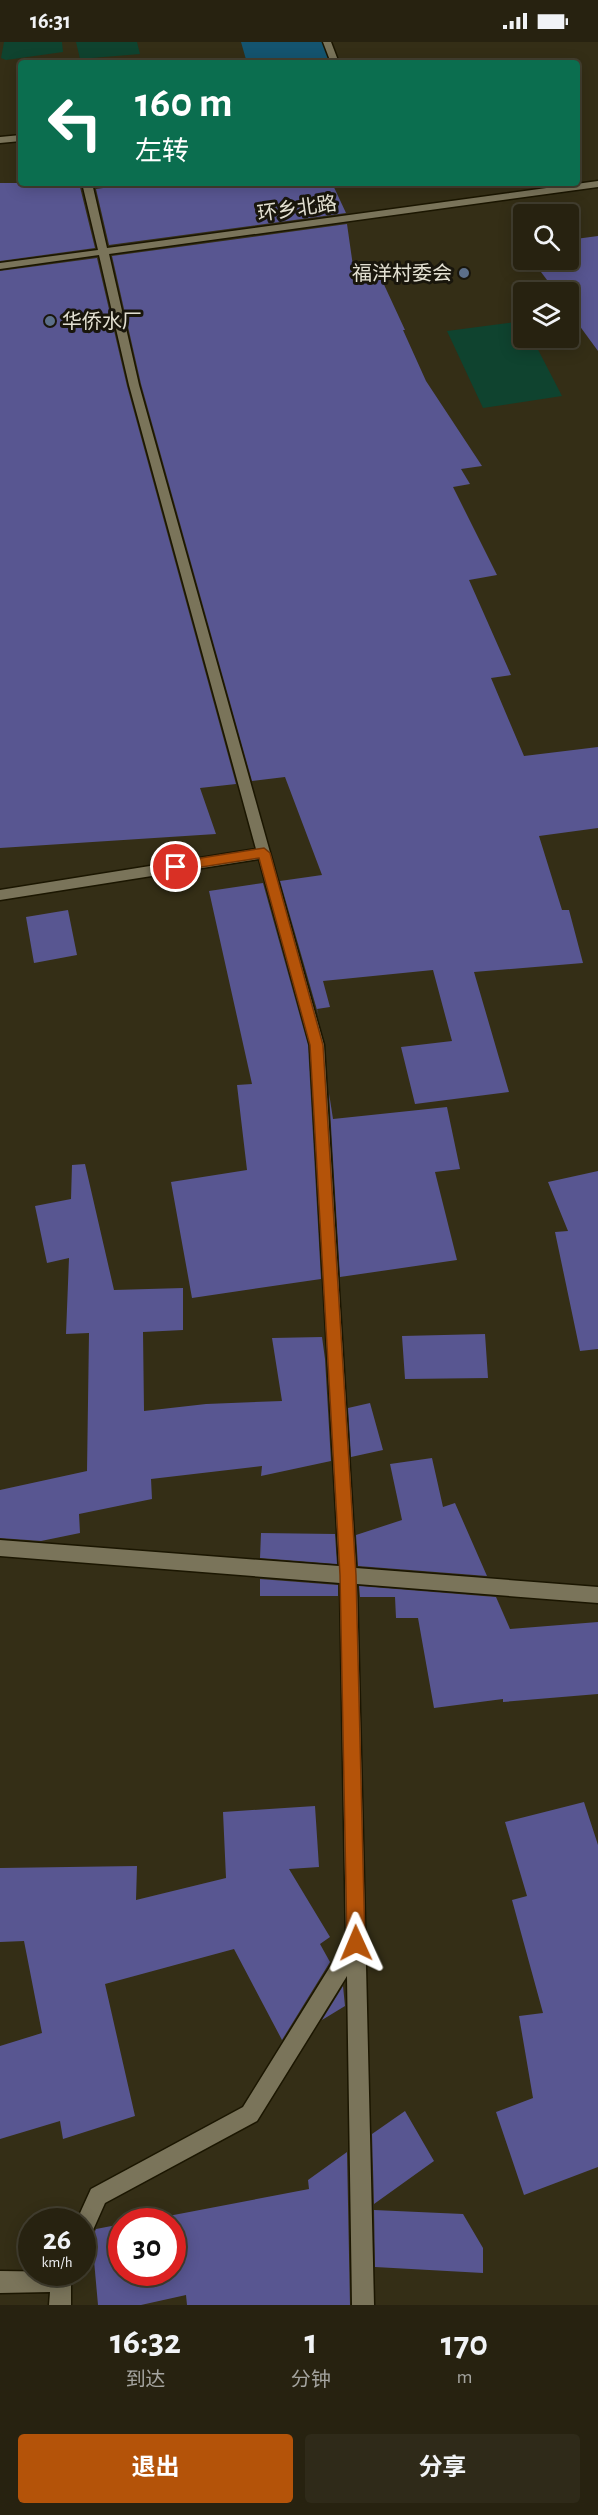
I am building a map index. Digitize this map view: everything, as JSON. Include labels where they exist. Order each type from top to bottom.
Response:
[{"type":"street","points":[[327,42],[334,60]]},
{"type":"street","points":[[0,140],[18,138]]},
{"type":"street","name":"环乡北路","points":[[0,266],[598,184]]},
{"type":"street","points":[[88,186],[134,385],[317,1045],[348,1575],[363,2305]]},
{"type":"street","points":[[0,895],[264,853]]},
{"type":"street","points":[[0,1548],[598,1594]]},
{"type":"street","points":[[93,2208],[98,2196],[250,2114],[356,1943]]},
{"type":"street","points":[[0,2282],[18,2281]]},
{"type":"street","points":[[60,2305],[62,2286]]},
{"type":"green space","points":[[4,42],[62,42],[63,52],[6,60],[1,58]]},
{"type":"green space","points":[[76,42],[137,42],[140,54],[80,59]]},
{"type":"green space","points":[[513,322],[513,348],[537,348],[562,396],[483,408],[447,331]]},
{"type":"water","points":[[241,42],[327,42],[336,60],[246,60]]},
{"type":"building","points":[[0,183],[18,183],[18,186],[80,186],[95,248],[0,261]]},
{"type":"building","points":[[118,186],[333,186],[346,213],[109,245],[96,189]]},
{"type":"building","points":[[347,224],[353,266],[374,263],[426,381],[482,466],[461,469],[470,484],[453,487],[497,575],[469,580],[511,675],[491,678],[524,756],[598,747],[598,828],[539,836],[562,910],[569,910],[583,963],[474,972],[509,1092],[415,1104],[401,1047],[452,1041],[433,970],[323,981],[330,1007],[317,1009],[319,1017],[280,881],[322,875],[285,777],[252,781],[141,384],[112,256]]},
{"type":"building","points":[[598,236],[598,351],[579,325],[579,282],[548,282],[540,270],[579,270],[579,239]]},
{"type":"building","points":[[97,258],[127,386],[236,784],[200,788],[216,834],[0,848],[0,271]]},
{"type":"building","points":[[263,883],[308,1045],[321,1279],[192,1298],[171,1182],[247,1170],[237,1085],[252,1084],[209,891]]},
{"type":"building","points":[[68,910],[77,955],[34,963],[26,917]]},
{"type":"building","points":[[329,1093],[333,1119],[447,1107],[460,1169],[435,1172],[457,1260],[340,1277]]},
{"type":"building","points":[[85,1164],[114,1290],[183,1288],[183,1330],[143,1332],[144,1411],[206,1404],[282,1401],[272,1338],[322,1337],[331,1461],[261,1476],[262,1466],[151,1479],[152,1499],[79,1514],[80,1533],[41,1541],[0,1538],[0,1490],[87,1471],[89,1333],[66,1334],[69,1258],[47,1263],[35,1206],[71,1199],[72,1165]]},
{"type":"building","points":[[598,1171],[598,1349],[580,1351],[555,1232],[568,1231],[548,1182]]},
{"type":"building","points":[[485,1334],[488,1378],[405,1379],[402,1336]]},
{"type":"building","points":[[370,1403],[383,1450],[351,1457],[348,1408]]},
{"type":"building","points":[[432,1458],[443,1507],[455,1503],[487,1576],[358,1566],[356,1535],[402,1520],[390,1464]]},
{"type":"building","points":[[261,1533],[335,1534],[337,1564],[260,1558]]},
{"type":"building","points":[[260,1579],[338,1585],[338,1596],[260,1596]]},
{"type":"building","points":[[359,1586],[496,1597],[510,1629],[598,1622],[598,1694],[503,1702],[503,1699],[434,1708],[418,1618],[396,1618],[395,1597],[360,1597]]},
{"type":"building","points":[[584,1802],[598,1845],[598,2167],[524,2195],[496,2112],[533,2098],[519,2016],[543,2013],[512,1900],[527,1896],[505,1822]]},
{"type":"building","points":[[315,1806],[319,1867],[289,1869],[330,1937],[320,1944],[330,1962],[282,2040],[234,1949],[105,1984],[135,2116],[63,2139],[60,2121],[0,2139],[0,2046],[42,2033],[24,1941],[0,1942],[0,1868],[137,1866],[136,1900],[226,1878],[223,1812]]},
{"type":"building","points":[[343,1986],[345,2006],[322,2020]]},
{"type":"building","points":[[405,2111],[434,2161],[374,2204],[372,2134]]},
{"type":"building","points":[[347,2152],[350,2305],[187,2305],[186,2295],[141,2305],[98,2305],[96,2229],[108,2227],[108,2286],[186,2286],[186,2213],[309,2189],[308,2180]]},
{"type":"building","points":[[374,2210],[463,2214],[483,2248],[483,2273],[375,2267]]},
{"type":"place","name":"福洋村委会","points":[[464,273]]},
{"type":"place","name":"华侨水厂","points":[[50,321]]},
{"type":"route","points":[[176,867],[264,853],[317,1045],[348,1575],[356,1943]]}]
